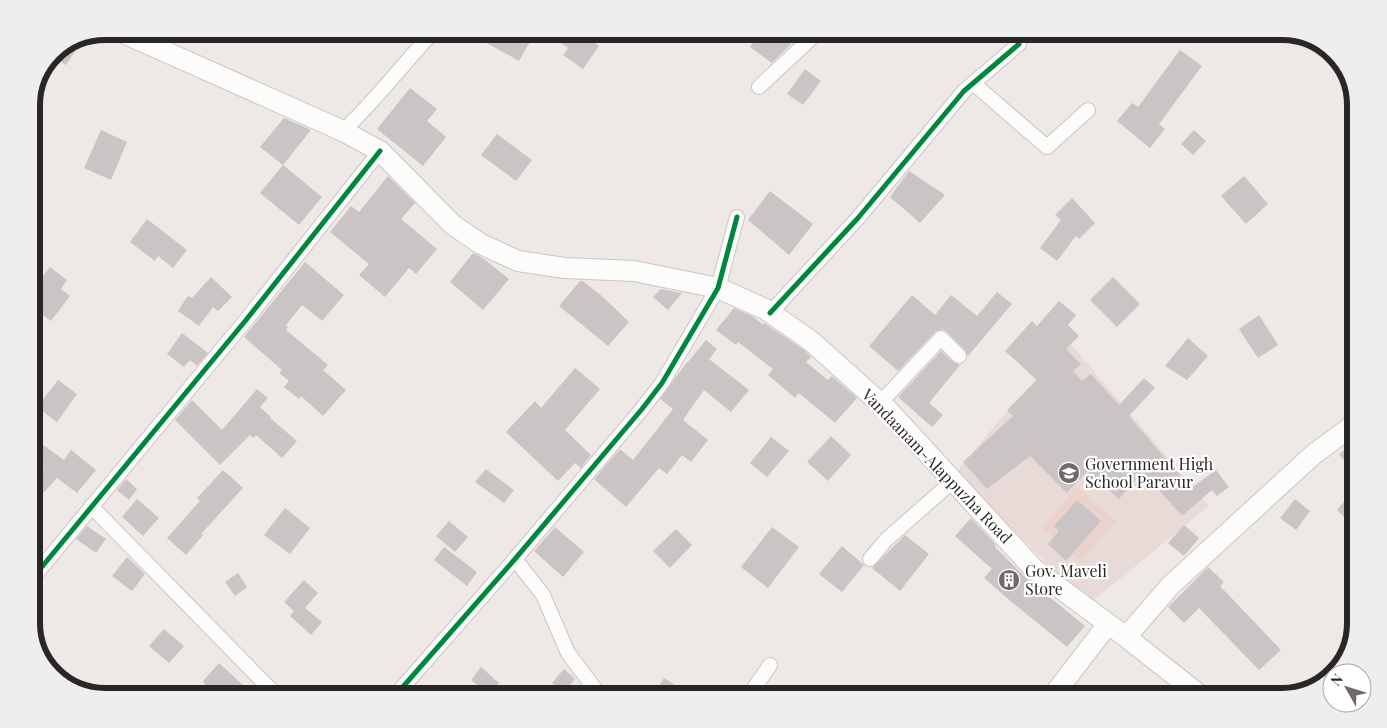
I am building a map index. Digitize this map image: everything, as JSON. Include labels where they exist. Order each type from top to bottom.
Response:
[{"type":"main road","name":"Vandaanam-Alappuzha Road","points":[[139,40],[343,131],[380,150],[453,226],[481,244],[518,261],[565,268],[634,271],[718,288],[770,313],[811,342],[880,403],[954,480],[1034,570],[1126,637],[1191,688]]},
{"type":"main road","points":[[1126,637],[1171,585],[1314,454],[1347,430]]},
{"type":"main road","points":[[1059,688],[1108,624]]},
{"type":"street","points":[[343,131],[366,110],[408,58],[425,40]]},
{"type":"street","points":[[759,87],[809,40]]},
{"type":"street","points":[[770,313],[858,218],[964,91],[1019,44]]},
{"type":"street","points":[[973,83],[1047,147],[1088,110]]},
{"type":"street","points":[[40,569],[246,320],[380,150]]},
{"type":"street","points":[[402,688],[515,559],[662,383],[718,288],[737,217]]},
{"type":"street","points":[[880,403],[940,338],[958,356]]},
{"type":"street","points":[[870,559],[886,540],[954,480]]},
{"type":"street","points":[[91,506],[267,688]]},
{"type":"street","points":[[515,559],[543,595],[568,653],[595,688]]},
{"type":"street","points":[[754,688],[770,665]]},
{"type":"shaded area","name":"Government High School Paravur","points":[[1069,342],[1209,506],[1089,604],[958,476],[958,470]]},
{"type":"shaded area","points":[[1077,487],[1116,521],[1081,561],[1042,528]]},
{"type":"building","points":[[486,40],[531,40],[519,61],[485,42]]},
{"type":"building","points":[[557,40],[591,40],[599,46],[583,69],[563,55],[568,48]]},
{"type":"building","points":[[755,40],[786,40],[791,44],[772,63],[750,47]]},
{"type":"building","points":[[79,46],[66,65],[58,60]]},
{"type":"building","points":[[1180,50],[1202,66],[1159,124],[1165,129],[1150,148],[1117,121],[1132,103],[1138,107]]},
{"type":"building","points":[[805,69],[821,81],[803,105],[787,94]]},
{"type":"building","points":[[410,88],[437,109],[427,121],[446,137],[423,166],[377,129]]},
{"type":"building","points":[[284,118],[311,130],[283,165],[260,147]]},
{"type":"building","points":[[101,130],[127,142],[111,180],[84,168]]},
{"type":"building","points":[[1194,130],[1206,141],[1193,155],[1181,144]]},
{"type":"building","points":[[497,134],[532,160],[516,181],[481,155]]},
{"type":"building","points":[[283,165],[322,197],[299,225],[260,193]]},
{"type":"building","points":[[909,171],[945,195],[920,223],[890,197]]},
{"type":"building","points":[[388,176],[415,203],[401,219],[437,249],[416,274],[409,268],[385,297],[359,275],[369,264],[330,232],[351,206],[359,212]]},
{"type":"building","points":[[1244,176],[1268,204],[1246,224],[1221,196]]},
{"type":"building","points":[[770,191],[813,224],[789,255],[748,220]]},
{"type":"building","points":[[1072,198],[1095,223],[1079,239],[1076,236],[1057,261],[1040,248],[1061,220],[1055,215]]},
{"type":"building","points":[[147,219],[187,250],[173,268],[158,256],[155,261],[130,242]]},
{"type":"building","points":[[473,253],[484,259],[509,279],[483,310],[450,282]]},
{"type":"building","points":[[305,262],[344,295],[322,321],[302,305],[286,325],[288,327],[286,330],[328,365],[323,370],[346,390],[323,416],[301,396],[299,399],[284,387],[289,381],[279,373],[282,370],[244,337]]},
{"type":"building","points":[[50,267],[67,280],[61,289],[70,296],[51,321],[40,313],[40,280]]},
{"type":"building","points":[[211,277],[232,297],[218,311],[213,307],[199,326],[178,311],[188,296],[192,298]]},
{"type":"building","points":[[1113,277],[1140,304],[1117,327],[1090,300]]},
{"type":"building","points":[[580,281],[583,281],[603,297],[629,322],[608,346],[559,306]]},
{"type":"building","points":[[661,289],[682,293],[668,310],[653,297]]},
{"type":"building","points":[[997,292],[1012,304],[968,356],[965,350],[943,329],[935,332],[898,371],[869,346],[912,295],[935,315],[951,295],[977,316]]},
{"type":"building","points":[[1059,301],[1076,315],[1068,325],[1079,336],[1066,349],[1081,364],[1073,371],[1082,381],[1091,374],[1119,405],[1144,378],[1155,388],[1129,416],[1191,488],[1216,470],[1229,487],[1217,496],[1212,490],[1182,516],[1143,472],[1119,499],[1087,471],[1067,493],[1030,456],[987,489],[963,462],[1013,416],[1007,410],[1037,380],[1005,351],[1032,321],[1037,326]]},
{"type":"building","points":[[734,308],[754,317],[763,325],[764,323],[804,350],[811,357],[806,362],[828,380],[832,376],[857,398],[835,423],[799,393],[795,398],[768,375],[773,369],[738,342],[736,345],[716,330]]},
{"type":"building","points":[[1259,315],[1278,345],[1258,358],[1239,329]]},
{"type":"building","points":[[182,333],[208,353],[197,366],[190,360],[184,367],[167,354]]},
{"type":"building","points":[[1188,338],[1208,356],[1187,380],[1165,366]]},
{"type":"building","points":[[706,340],[717,349],[709,359],[749,390],[731,412],[704,390],[683,420],[708,440],[691,462],[682,455],[667,474],[659,468],[626,507],[594,479],[620,449],[633,460],[673,409],[660,399]]},
{"type":"building","points":[[941,351],[953,362],[960,365],[929,403],[943,415],[932,427],[898,397]]},
{"type":"building","points":[[575,368],[600,389],[565,430],[591,455],[581,468],[575,463],[558,481],[506,432],[535,401],[541,408]]},
{"type":"building","points":[[58,380],[77,394],[57,422],[40,409],[40,403]]},
{"type":"building","points":[[257,389],[268,398],[260,407],[297,441],[282,458],[256,435],[253,438],[250,435],[220,465],[175,420],[192,400],[222,430]]},
{"type":"building","points":[[831,436],[851,455],[828,481],[807,462]]},
{"type":"building","points":[[771,437],[789,451],[767,477],[750,463]]},
{"type":"building","points":[[40,443],[64,460],[71,450],[96,470],[77,493],[57,478],[40,496],[40,468],[44,464],[40,461]]},
{"type":"building","points":[[1347,447],[1347,463],[1339,455]]},
{"type":"building","points":[[486,469],[514,490],[504,503],[475,482]]},
{"type":"building","points":[[223,470],[243,488],[201,534],[203,535],[186,555],[167,538],[200,501],[197,498]]},
{"type":"building","points":[[126,479],[137,489],[129,500],[117,490]]},
{"type":"building","points":[[1347,498],[1347,520],[1337,510]]},
{"type":"building","points":[[137,499],[159,518],[143,536],[122,517]]},
{"type":"building","points":[[1295,499],[1310,511],[1296,530],[1280,518]]},
{"type":"building","points":[[1077,500],[1101,521],[1066,561],[1048,544],[1059,531],[1054,526]]},
{"type":"building","points":[[285,508],[310,528],[290,554],[264,535]]},
{"type":"building","points":[[971,518],[996,545],[995,547],[1025,577],[1085,626],[1067,647],[984,578],[992,569],[955,536]]},
{"type":"building","points":[[449,521],[468,537],[455,552],[436,536]]},
{"type":"building","points":[[1184,525],[1199,538],[1184,556],[1168,543]]},
{"type":"building","points":[[87,526],[106,539],[96,553],[76,539]]},
{"type":"building","points":[[555,527],[584,552],[563,577],[534,551]]},
{"type":"building","points":[[772,527],[799,547],[768,588],[741,567]]},
{"type":"building","points":[[676,529],[692,545],[670,568],[653,551]]},
{"type":"building","points":[[905,535],[929,554],[900,591],[872,568]]},
{"type":"building","points":[[842,546],[864,565],[842,592],[819,574]]},
{"type":"building","points":[[444,547],[477,572],[467,586],[434,560]]},
{"type":"building","points":[[127,557],[145,574],[132,591],[112,576]]},
{"type":"building","points":[[1208,567],[1224,582],[1220,586],[1281,650],[1259,670],[1199,608],[1184,623],[1168,607]]},
{"type":"building","points":[[238,573],[247,587],[235,596],[225,582]]},
{"type":"building","points":[[304,580],[318,593],[305,608],[322,622],[311,635],[290,616],[294,611],[284,602]]},
{"type":"building","points":[[164,629],[184,646],[169,663],[149,646]]},
{"type":"building","points":[[219,663],[246,688],[202,688],[205,684],[203,681]]},
{"type":"building","points":[[481,667],[499,683],[495,688],[481,688],[471,680]]},
{"type":"building","points":[[564,669],[575,679],[567,688],[559,688],[552,683]]},
{"type":"building","points":[[664,678],[679,688],[658,688]]},
{"type":"cycle path","points":[[770,313],[858,218],[964,91],[1019,44]]},
{"type":"cycle path","points":[[40,569],[246,320],[380,151]]},
{"type":"cycle path","points":[[402,688],[515,559],[662,383],[718,288],[737,217]]},
{"type":"place","name":"Government High School Paravur","points":[[1069,473]]},
{"type":"place","name":"Gov. Maveli Store","points":[[1009,580]]}]
